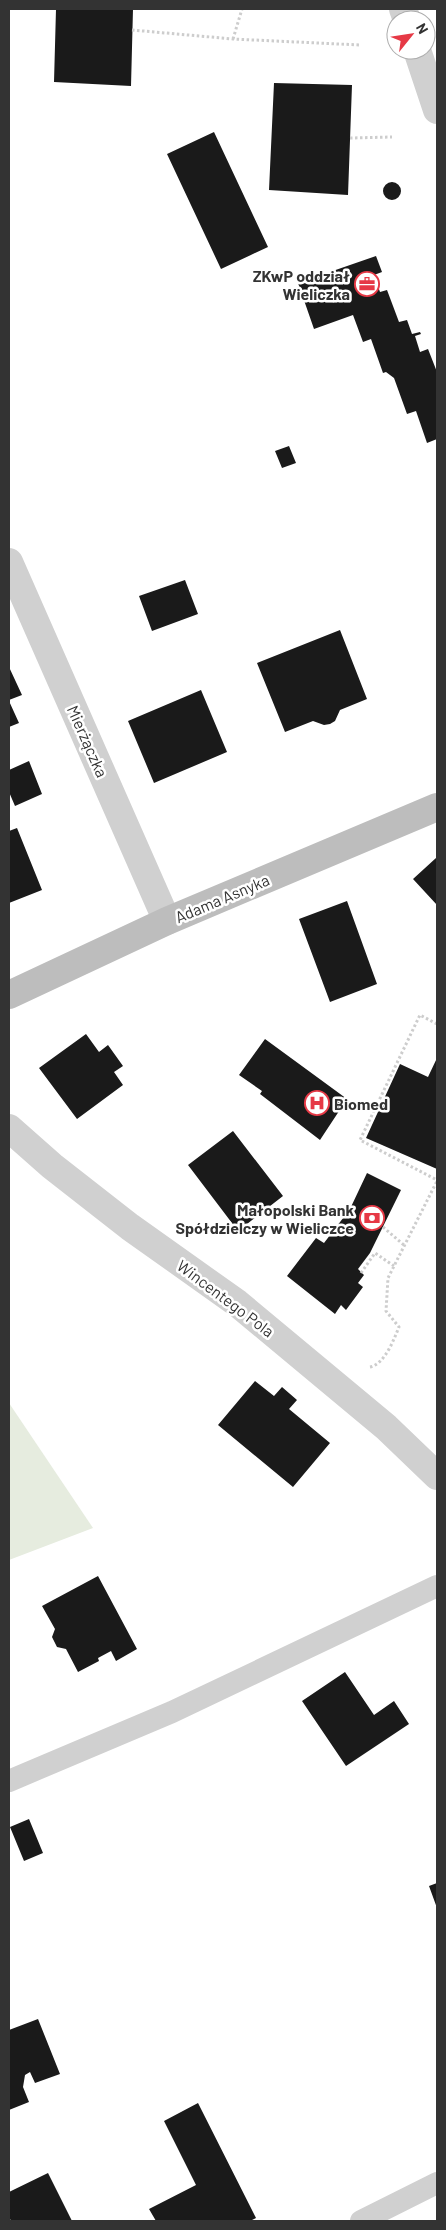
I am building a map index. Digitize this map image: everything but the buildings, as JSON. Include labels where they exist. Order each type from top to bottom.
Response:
[{"type":"main road","name":"Adama Asnyka","points":[[9,995],[167,921],[437,807]]},
{"type":"street","points":[[420,60],[437,110]]},
{"type":"street","name":"Mierżączka","points":[[9,562],[167,921]]},
{"type":"street","name":"Wincentego Pola","points":[[9,1128],[52,1166],[130,1227],[237,1303],[386,1427],[437,1476]]},
{"type":"lane","points":[[9,1782],[172,1712],[437,1586]]},
{"type":"lane","points":[[361,2221],[437,2183]]},
{"type":"path","points":[[233,38],[242,9]]},
{"type":"path","points":[[132,30],[360,45]]},
{"type":"path","points":[[350,138],[392,138]]},
{"type":"path","points":[[362,1368],[375,1366],[390,1347],[399,1327],[386,1311],[388,1278],[437,1181],[360,1140],[420,1015],[437,1024]]},
{"type":"path","points":[[383,1227],[404,1246]]},
{"type":"path","points":[[362,1273],[375,1254],[394,1266]]},
{"type":"shaded area","points":[[9,1403],[93,1528],[9,1560]]},
{"type":"place","name":"ZKwP oddział Wieliczka","points":[[367,284]]},
{"type":"place","name":"Biomed","points":[[317,1103]]},
{"type":"place","name":"Małopolski Bank Spółdzielczy w Wieliczce","points":[[372,1218]]}]
